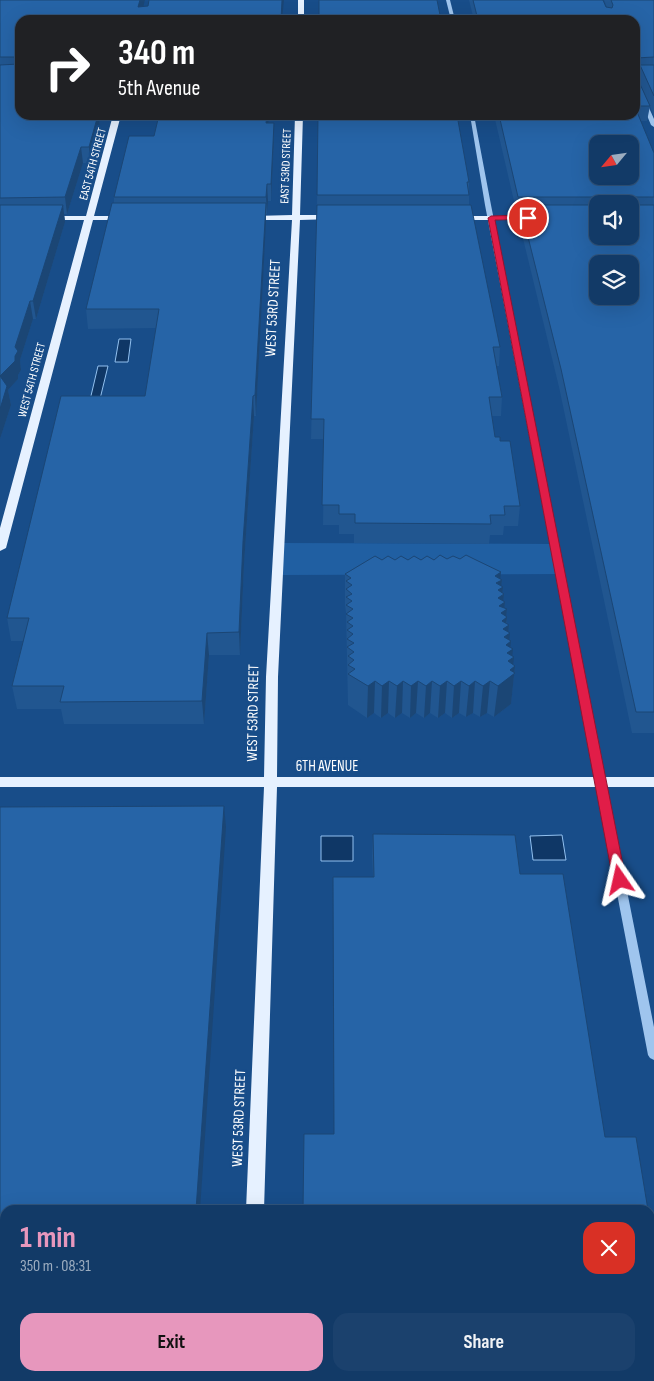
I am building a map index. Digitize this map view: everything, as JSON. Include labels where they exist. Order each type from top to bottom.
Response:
[{"type":"main road","points":[[301,0],[301,15]]},
{"type":"main road","name":"EAST 54TH STREET","points":[[90,218],[117,120]]},
{"type":"main road","name":"EAST 53RD STREET","points":[[295,218],[299,120]]},
{"type":"main road","points":[[244,218],[346,217]]},
{"type":"main road","points":[[38,218],[137,218]]},
{"type":"main road","name":"WEST 54TH STREET","points":[[0,548],[90,218]]},
{"type":"main road","name":"WEST 53RD STREET","points":[[255,1205],[271,782],[272,677],[295,218]]},
{"type":"main road","points":[[444,218],[540,218]]},
{"type":"main road","name":"6TH AVENUE","points":[[0,782],[654,782]]},
{"type":"street","points":[[448,0],[452,15]]},
{"type":"street","points":[[640,86],[654,125]]},
{"type":"street","points":[[473,120],[654,1055]]},
{"type":"shaded area","points":[[119,339],[131,339],[128,362],[115,362]]},
{"type":"shaded area","points":[[98,366],[108,366],[100,399],[90,400]]},
{"type":"shaded area","points":[[280,543],[554,544],[560,574],[278,575]]},
{"type":"shaded area","points":[[562,835],[566,860],[533,860],[530,836]]},
{"type":"shaded area","points":[[321,836],[353,836],[353,861],[321,861]]},
{"type":"building","points":[[0,0],[140,0],[138,7],[148,6],[149,0],[282,0],[281,15],[15,15],[15,57],[0,57]]},
{"type":"building","points":[[319,0],[437,0],[440,15],[319,15]]},
{"type":"building","points":[[473,0],[603,0],[606,7],[612,8],[611,0],[654,0],[654,57],[640,58],[640,15],[477,15]]},
{"type":"building","points":[[15,64],[15,120],[97,120],[89,147],[81,147],[65,197],[0,198],[0,65]]},
{"type":"building","points":[[640,65],[654,65],[654,96]]},
{"type":"building","points":[[640,84],[650,106],[640,106]]},
{"type":"building","points":[[640,119],[654,153],[654,197],[639,197],[639,195],[589,195],[589,197],[518,197],[500,120]]},
{"type":"building","points":[[158,120],[266,120],[266,123],[274,123],[271,184],[267,184],[266,197],[114,197],[129,136],[154,136]]},
{"type":"building","points":[[318,120],[458,120],[469,182],[467,182],[469,195],[317,195]]},
{"type":"building","points":[[112,203],[266,203],[255,395],[253,396],[243,542],[239,632],[207,633],[202,701],[60,702],[64,686],[12,686],[29,618],[7,618],[61,396],[145,396],[159,309],[86,309]]},
{"type":"building","points":[[0,205],[63,205],[33,301],[30,301],[15,347],[18,351],[15,361],[0,376]]},
{"type":"building","points":[[317,205],[471,205],[500,347],[493,347],[502,397],[489,397],[495,437],[500,437],[500,441],[510,441],[520,506],[504,506],[505,515],[490,515],[491,524],[355,523],[355,514],[339,514],[339,505],[322,505],[324,419],[311,419]]},
{"type":"building","points":[[520,205],[589,205],[589,245],[639,245],[639,205],[654,205],[654,712],[636,712],[561,369]]},
{"type":"building","points":[[0,376],[7,386],[0,409]]},
{"type":"building","points":[[440,555],[447,559],[453,556],[460,559],[466,555],[501,572],[495,576],[502,580],[496,583],[503,587],[498,590],[504,594],[498,598],[505,602],[499,606],[507,609],[501,613],[507,617],[502,621],[509,625],[503,629],[510,633],[504,637],[511,641],[506,645],[513,649],[507,653],[514,657],[508,661],[515,666],[510,670],[515,673],[498,686],[490,681],[483,686],[475,681],[469,686],[461,681],[454,686],[447,681],[440,686],[432,681],[426,686],[418,681],[411,686],[403,681],[397,686],[389,681],[382,686],[375,681],[368,686],[348,674],[355,669],[348,665],[354,660],[348,656],[354,652],[347,647],[354,643],[347,639],[353,634],[347,630],[353,626],[347,622],[353,618],[346,614],[353,609],[346,605],[352,601],[346,597],[352,594],[346,589],[352,585],[346,581],[351,578],[345,574],[375,556],[382,560],[388,556],[395,560],[401,556],[408,560],[414,556],[421,560],[427,556],[434,560]]},
{"type":"building","points":[[224,806],[196,1205],[0,1205],[0,807]]},
{"type":"building","points":[[373,834],[515,835],[520,874],[563,874],[605,1137],[636,1137],[647,1205],[303,1205],[304,1134],[334,1134],[333,877],[374,877]]},
{"type":"route","points":[[528,218],[491,218],[620,880]]}]
